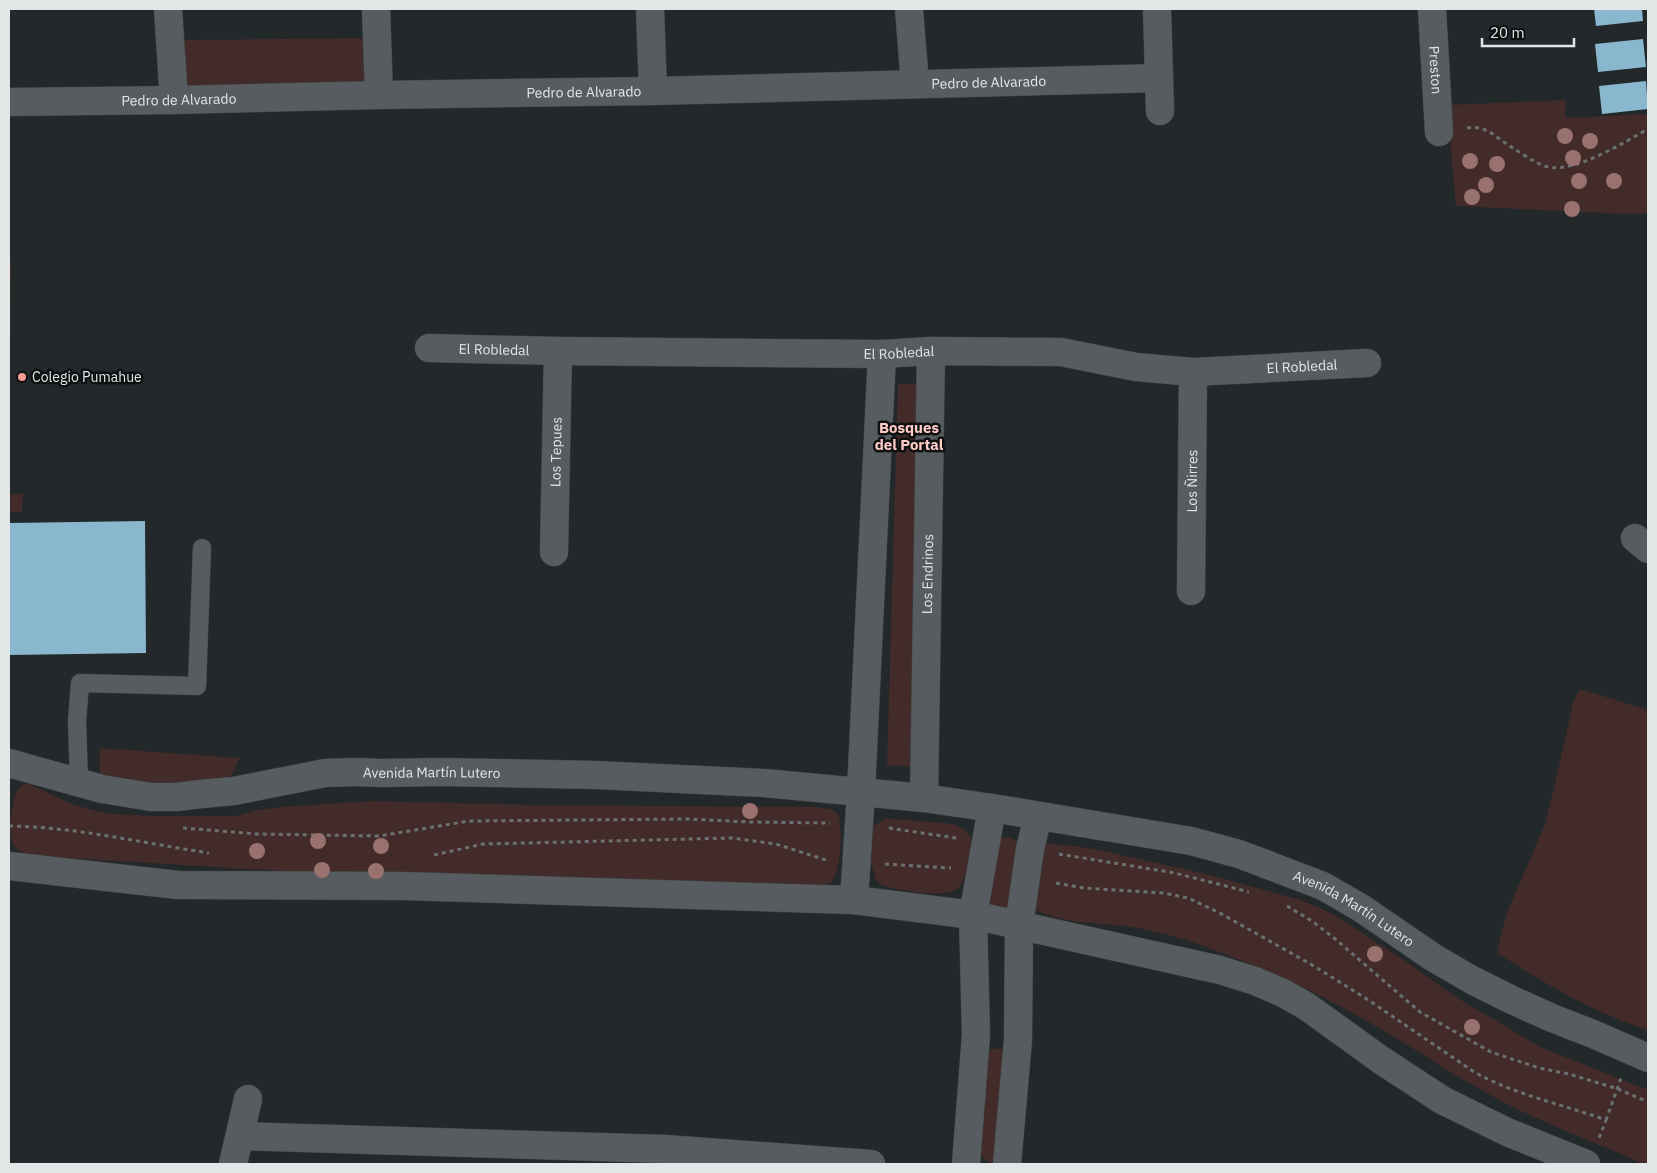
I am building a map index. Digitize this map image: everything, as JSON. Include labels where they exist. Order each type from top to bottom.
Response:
[{"type":"street","points":[[168,9],[174,100]]},
{"type":"street","points":[[376,9],[379,95]]},
{"type":"street","points":[[650,9],[653,91]]},
{"type":"street","points":[[909,9],[915,84]]},
{"type":"street","points":[[1157,9],[1160,111]]},
{"type":"street","name":"Preston","points":[[1432,9],[1439,132]]},
{"type":"street","name":"Pedro de Alvarado","points":[[9,102],[653,91],[1159,78]]},
{"type":"street","name":"El Robledal","points":[[429,348],[882,354],[931,351],[1061,352],[1136,367],[1193,372],[1367,363]]},
{"type":"street","name":"Los Tepues","points":[[554,552],[558,351]]},
{"type":"street","name":"Los Endrinos","points":[[924,798],[931,351]]},
{"type":"street","points":[[854,900],[882,354]]},
{"type":"street","name":"Los Ñirres","points":[[1191,591],[1193,372]]},
{"type":"street","name":"Avenida Martín Lutero","points":[[9,763],[102,789],[127,794],[176,797],[234,790],[325,773],[441,772],[596,775],[764,783],[924,798],[1191,841],[1239,854],[1314,883],[1361,908],[1434,958],[1472,980],[1544,1015],[1639,1054]]},
{"type":"street","points":[[966,1164],[976,1035],[973,915],[992,808]]},
{"type":"street","points":[[1007,1164],[1018,1040],[1019,925],[1030,849],[1038,816]]},
{"type":"street","points":[[9,866],[178,885],[404,886],[854,900],[973,915],[1220,970],[1254,981],[1283,993],[1306,1006],[1381,1060],[1442,1100],[1507,1132],[1586,1164]]},
{"type":"street","points":[[976,1035],[1018,1040]]},
{"type":"street","points":[[233,1164],[248,1099]]},
{"type":"street","points":[[240,1136],[666,1149],[871,1164]]},
{"type":"lane","points":[[79,782],[77,722],[80,683],[197,686],[202,548]]},
{"type":"path","points":[[1439,132],[1474,127],[1482,129],[1492,133],[1539,163],[1547,167],[1554,167],[1574,165],[1587,160],[1631,140],[1648,129]]},
{"type":"path","points":[[1606,1120],[1618,1089],[1639,1054]]},
{"type":"shaded area","points":[[372,38],[372,87],[183,89],[183,40]]},
{"type":"shaded area","points":[[1565,100],[1566,118],[1648,114],[1648,213],[1629,214],[1456,206],[1447,105]]},
{"type":"shaded area","points":[[9,261],[11,261],[9,430]]},
{"type":"shaded area","points":[[898,384],[922,384],[912,767],[887,765]]},
{"type":"shaded area","points":[[9,494],[23,494],[22,512],[9,512]]},
{"type":"shaded area","points":[[1580,689],[1648,710],[1648,1030],[1589,1006],[1551,986],[1497,953],[1506,915],[1546,822],[1574,700]]},
{"type":"shaded area","points":[[100,748],[240,758],[228,782],[136,787],[100,773]]},
{"type":"shaded area","points":[[30,784],[71,804],[101,812],[160,816],[237,816],[257,810],[281,807],[372,801],[534,805],[816,807],[831,809],[838,813],[841,830],[840,849],[835,876],[831,883],[815,886],[347,875],[33,856],[17,848],[13,843],[11,833],[11,817],[15,795],[22,785]]},
{"type":"shaded area","points":[[886,819],[951,824],[966,831],[972,844],[966,873],[960,886],[951,892],[943,893],[911,892],[885,886],[876,880],[871,863],[873,826]]},
{"type":"shaded area","points":[[1010,837],[1019,842],[1008,907],[1005,910],[990,907],[988,903],[999,840]]},
{"type":"shaded area","points":[[1042,845],[1094,849],[1202,873],[1301,900],[1333,914],[1404,960],[1459,999],[1540,1047],[1648,1090],[1648,1164],[1643,1164],[1543,1121],[1504,1102],[1349,1011],[1266,971],[1169,935],[1131,927],[1066,920],[1042,913],[1032,907]]},
{"type":"shaded area","points":[[993,1048],[1003,1050],[1009,1057],[1001,1152],[990,1163],[977,1153],[986,1054]]},
{"type":"building","points":[[1594,9],[1642,9],[1643,21],[1596,26]]},
{"type":"building","points":[[1643,39],[1646,67],[1598,72],[1595,44]]},
{"type":"building","points":[[1646,81],[1648,109],[1602,114],[1599,86]]},
{"type":"building","points":[[145,521],[146,653],[9,655],[9,523]]},
{"type":"place","name":"Colegio Pumahue","points":[[22,377]]},
{"type":"district","name":"Bosques del Portal","points":[[909,436]]}]
